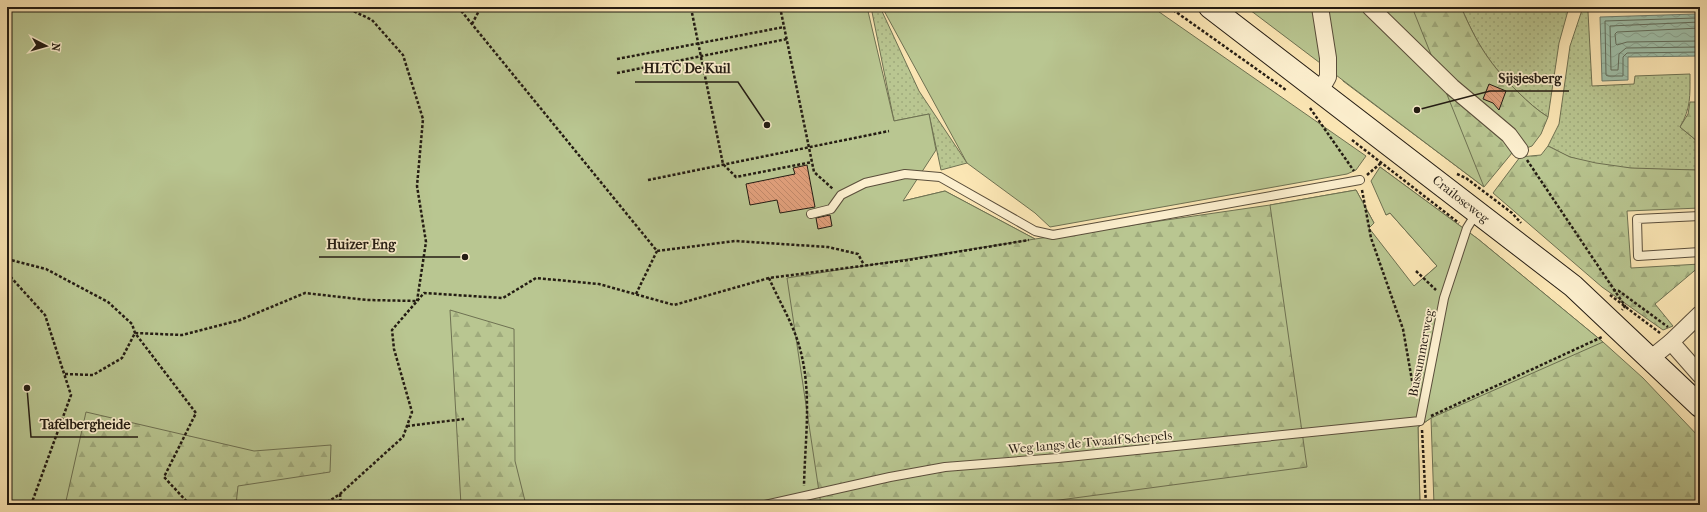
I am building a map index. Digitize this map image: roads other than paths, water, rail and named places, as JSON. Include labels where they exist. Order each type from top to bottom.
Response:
[{"type":"main road","name":"Crailoseweg","points":[[1210,7],[1330,110],[1477,212],[1573,286],[1700,406]]},
{"type":"street","points":[[1315,98],[1328,77],[1328,58],[1320,7]]},
{"type":"street","points":[[1370,7],[1452,87],[1509,135],[1520,150]]},
{"type":"street","points":[[1650,359],[1700,314]]},
{"type":"street","points":[[1675,338],[1700,375]]},
{"type":"lane","points":[[811,214],[831,209],[841,195],[866,183],[905,174],[940,177],[1035,231],[1053,235],[1360,180]]},
{"type":"lane","name":"Bussummerweg","points":[[1420,421],[1444,298],[1467,228],[1477,212]]},
{"type":"lane","points":[[1700,216],[1637,219],[1638,256],[1700,252]]},
{"type":"lane","name":"Weg langs de Twaalf Schepels","points":[[765,505],[890,476],[945,467],[1058,458],[1420,421]]},
{"type":"water","points":[[1696,9],[1700,9],[1700,56],[1628,57],[1628,80],[1602,81],[1600,17],[1696,14]]},
{"type":"place","name":"Sijsjesberg","points":[[1417,110]]},
{"type":"place","name":"HLTC De Kuil","points":[[767,125]]},
{"type":"place","name":"Huizer Eng","points":[[465,257]]},
{"type":"place","name":"Tafelbergheide","points":[[27,388]]}]
